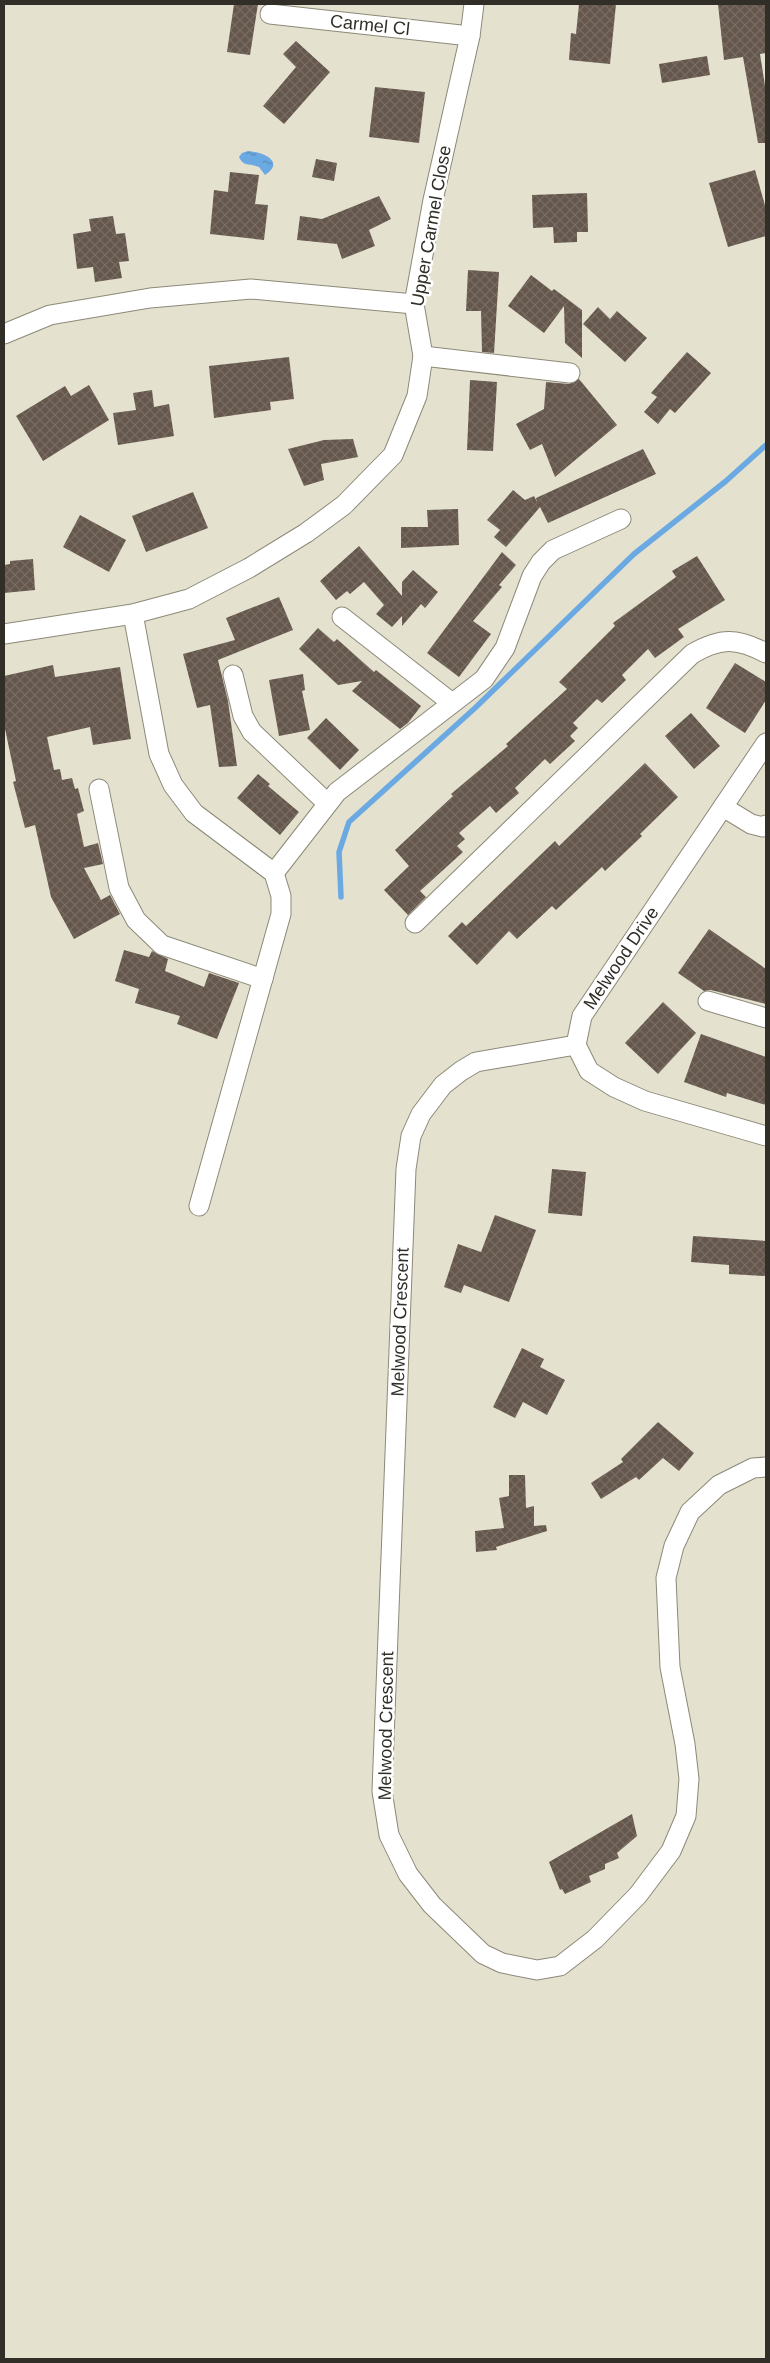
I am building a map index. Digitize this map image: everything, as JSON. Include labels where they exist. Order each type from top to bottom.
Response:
[{"type":"street","name":"Upper Carmel Close","points":[[4,634],[133,614],[189,599],[249,568],[306,533],[344,505],[393,455],[417,396],[423,356],[414,304],[433,200],[470,36],[474,4]]},
{"type":"street","name":"Carmel Cl","points":[[270,14],[470,36]]},
{"type":"street","points":[[4,334],[50,315],[150,298],[251,289],[414,304]]},
{"type":"street","points":[[423,356],[570,373]]},
{"type":"street","points":[[274,873],[337,792],[484,679],[505,648],[532,576],[541,562],[553,550],[621,519]]},
{"type":"street","points":[[133,614],[160,754],[173,785],[194,813],[274,873],[281,896],[281,914],[199,1206]]},
{"type":"street","points":[[342,617],[452,703]]},
{"type":"street","points":[[414,923],[692,654],[709,644],[728,640],[748,644],[766,653]]},
{"type":"street","points":[[233,675],[243,716],[252,732],[327,803]]},
{"type":"street","name":"Melwood Drive","points":[[576,1045],[582,1016],[766,743]]},
{"type":"street","points":[[99,789],[119,888],[136,920],[162,945],[263,979]]},
{"type":"street","points":[[723,807],[751,824],[763,827],[766,825]]},
{"type":"street","points":[[708,1001],[766,1018]]},
{"type":"street","points":[[576,1045],[588,1071],[614,1087],[645,1101],[766,1136]]},
{"type":"street","name":"Melwood Crescent","points":[[576,1045],[476,1062],[461,1071],[443,1085],[421,1114],[412,1136],[406,1169],[382,1791],[389,1835],[408,1874],[432,1905],[482,1954],[502,1963],[537,1970],[560,1966],[595,1939],[632,1901],[671,1851],[686,1816],[689,1780],[685,1744],[670,1667],[666,1578],[674,1546],[690,1512],[719,1484],[753,1468],[766,1466]]},
{"type":"water","points":[[248,151],[260,153],[270,158],[273,162],[271,170],[265,175],[259,167],[243,162],[239,157],[242,153]]},
{"type":"building","points":[[234,4],[258,4],[250,55],[227,52]]},
{"type":"building","points":[[579,4],[616,4],[610,64],[569,60],[571,33],[576,34]]},
{"type":"building","points":[[718,4],[766,4],[766,53],[760,54],[766,92],[766,143],[758,143],[743,57],[724,60]]},
{"type":"building","points":[[296,41],[330,72],[284,124],[263,106],[296,67],[283,54]]},
{"type":"building","points":[[707,56],[710,75],[662,83],[659,64]]},
{"type":"building","points":[[375,87],[425,92],[419,143],[369,137]]},
{"type":"building","points":[[316,159],[337,163],[334,181],[312,177]]},
{"type":"building","points":[[755,170],[766,209],[766,236],[728,247],[709,183]]},
{"type":"building","points":[[230,172],[259,175],[255,204],[268,205],[264,240],[210,234],[214,190],[228,192]]},
{"type":"building","points":[[587,193],[588,232],[577,232],[577,242],[554,243],[553,227],[533,228],[532,195]]},
{"type":"building","points":[[379,196],[391,219],[369,230],[375,246],[342,259],[337,244],[297,240],[300,216],[322,219]]},
{"type":"building","points":[[113,216],[116,234],[125,233],[129,261],[119,262],[122,278],[95,282],[93,267],[77,269],[73,234],[91,231],[89,219]]},
{"type":"building","points":[[468,270],[499,272],[494,353],[482,352],[481,311],[466,311]]},
{"type":"building","points":[[531,275],[582,310],[582,358],[565,343],[564,306],[544,333],[508,306]]},
{"type":"building","points":[[598,307],[610,319],[617,311],[647,338],[625,362],[583,324]]},
{"type":"building","points":[[687,352],[711,373],[675,413],[670,409],[658,424],[644,412],[657,397],[651,393]]},
{"type":"building","points":[[289,357],[294,399],[270,402],[271,410],[214,418],[209,366]]},
{"type":"building","points":[[579,379],[617,425],[555,477],[542,444],[530,450],[516,424],[544,409],[546,382],[569,384]]},
{"type":"building","points":[[470,380],[497,382],[493,451],[467,450]]},
{"type":"building","points":[[89,385],[109,420],[43,461],[16,416],[65,386],[71,396]]},
{"type":"building","points":[[152,390],[154,407],[169,404],[174,436],[118,445],[113,413],[136,410],[133,393]]},
{"type":"building","points":[[353,439],[358,457],[321,464],[324,480],[304,486],[288,449],[324,440]]},
{"type":"building","points":[[643,449],[656,474],[548,523],[540,507],[506,547],[494,537],[500,530],[487,520],[513,490],[525,500],[534,496],[537,502],[536,498]]},
{"type":"building","points":[[193,492],[208,528],[146,552],[132,516]]},
{"type":"building","points":[[458,509],[459,545],[401,548],[401,527],[428,527],[427,510]]},
{"type":"building","points":[[80,515],[126,540],[109,572],[63,547]]},
{"type":"building","points":[[359,546],[402,596],[402,582],[413,570],[438,592],[425,608],[421,604],[402,626],[402,616],[392,627],[376,614],[384,605],[364,582],[350,594],[347,591],[336,600],[320,581]]},
{"type":"building","points":[[502,552],[516,565],[499,585],[502,587],[473,621],[491,634],[459,677],[427,653]]},
{"type":"building","points":[[697,556],[725,600],[678,629],[684,637],[655,658],[648,649],[622,675],[626,680],[602,703],[597,699],[573,723],[578,728],[570,736],[575,741],[550,764],[545,759],[515,788],[519,793],[496,813],[490,806],[459,833],[465,839],[457,846],[463,852],[420,891],[426,897],[408,915],[384,890],[409,866],[395,850],[453,796],[451,794],[508,746],[506,744],[567,689],[559,682],[615,626],[613,623],[676,577],[672,571]]},
{"type":"building","points":[[33,559],[35,590],[4,593],[4,565],[10,564],[10,561]]},
{"type":"building","points":[[279,597],[293,630],[218,660],[228,701],[237,766],[219,767],[210,705],[197,708],[183,654],[235,640],[226,618]]},
{"type":"building","points":[[318,628],[334,642],[337,639],[374,672],[376,670],[421,706],[408,723],[400,729],[352,691],[362,681],[338,685],[299,649]]},
{"type":"building","points":[[735,663],[766,682],[766,700],[745,733],[706,708]]},
{"type":"building","points":[[53,665],[55,677],[120,667],[131,739],[93,745],[90,727],[47,737],[54,770],[60,769],[62,780],[72,778],[75,789],[78,788],[84,811],[77,814],[84,847],[98,843],[103,864],[84,868],[101,900],[110,895],[120,914],[74,939],[51,897],[35,825],[25,828],[13,782],[16,781],[4,724],[4,676]]},
{"type":"building","points":[[303,674],[305,690],[302,691],[310,730],[279,736],[269,680]]},
{"type":"building","points":[[691,713],[720,746],[694,769],[665,736]]},
{"type":"building","points":[[326,718],[359,750],[340,770],[307,738]]},
{"type":"building","points":[[645,763],[678,797],[640,834],[642,836],[605,871],[602,867],[556,910],[552,906],[517,939],[509,931],[477,965],[448,936],[462,922],[466,926],[555,841],[559,846]]},
{"type":"building","points":[[258,774],[270,784],[268,786],[299,812],[280,835],[237,798]]},
{"type":"building","points":[[709,929],[766,969],[766,1004],[711,990],[704,991],[678,973]]},
{"type":"building","points":[[124,950],[149,957],[152,951],[168,959],[165,971],[204,987],[209,973],[239,983],[217,1039],[177,1024],[180,1016],[135,1003],[139,989],[115,981]]},
{"type":"building","points":[[663,1002],[696,1033],[658,1074],[625,1043]]},
{"type":"building","points":[[701,1034],[766,1057],[766,1105],[727,1093],[726,1097],[684,1082]]},
{"type":"building","points":[[552,1169],[586,1172],[582,1216],[548,1213]]},
{"type":"building","points":[[495,1215],[536,1230],[509,1302],[464,1285],[461,1293],[444,1287],[458,1244],[481,1252]]},
{"type":"building","points":[[693,1236],[766,1241],[766,1276],[729,1274],[729,1265],[691,1262]]},
{"type":"building","points":[[522,1348],[544,1359],[540,1367],[565,1380],[547,1415],[523,1402],[515,1418],[493,1407]]},
{"type":"building","points":[[658,1422],[694,1453],[679,1471],[663,1458],[639,1480],[636,1477],[601,1499],[591,1483],[623,1462],[621,1459]]},
{"type":"building","points":[[509,1475],[525,1475],[526,1508],[534,1506],[534,1526],[546,1525],[547,1531],[496,1547],[497,1550],[476,1552],[475,1531],[504,1528],[499,1498],[509,1496]]},
{"type":"building","points":[[632,1814],[637,1836],[617,1853],[619,1858],[605,1864],[605,1869],[589,1876],[591,1882],[565,1894],[562,1889],[560,1890],[549,1862]]},
{"type":"waterway","points":[[341,897],[339,852],[349,822],[475,708],[634,554],[726,481],[766,445]]}]
